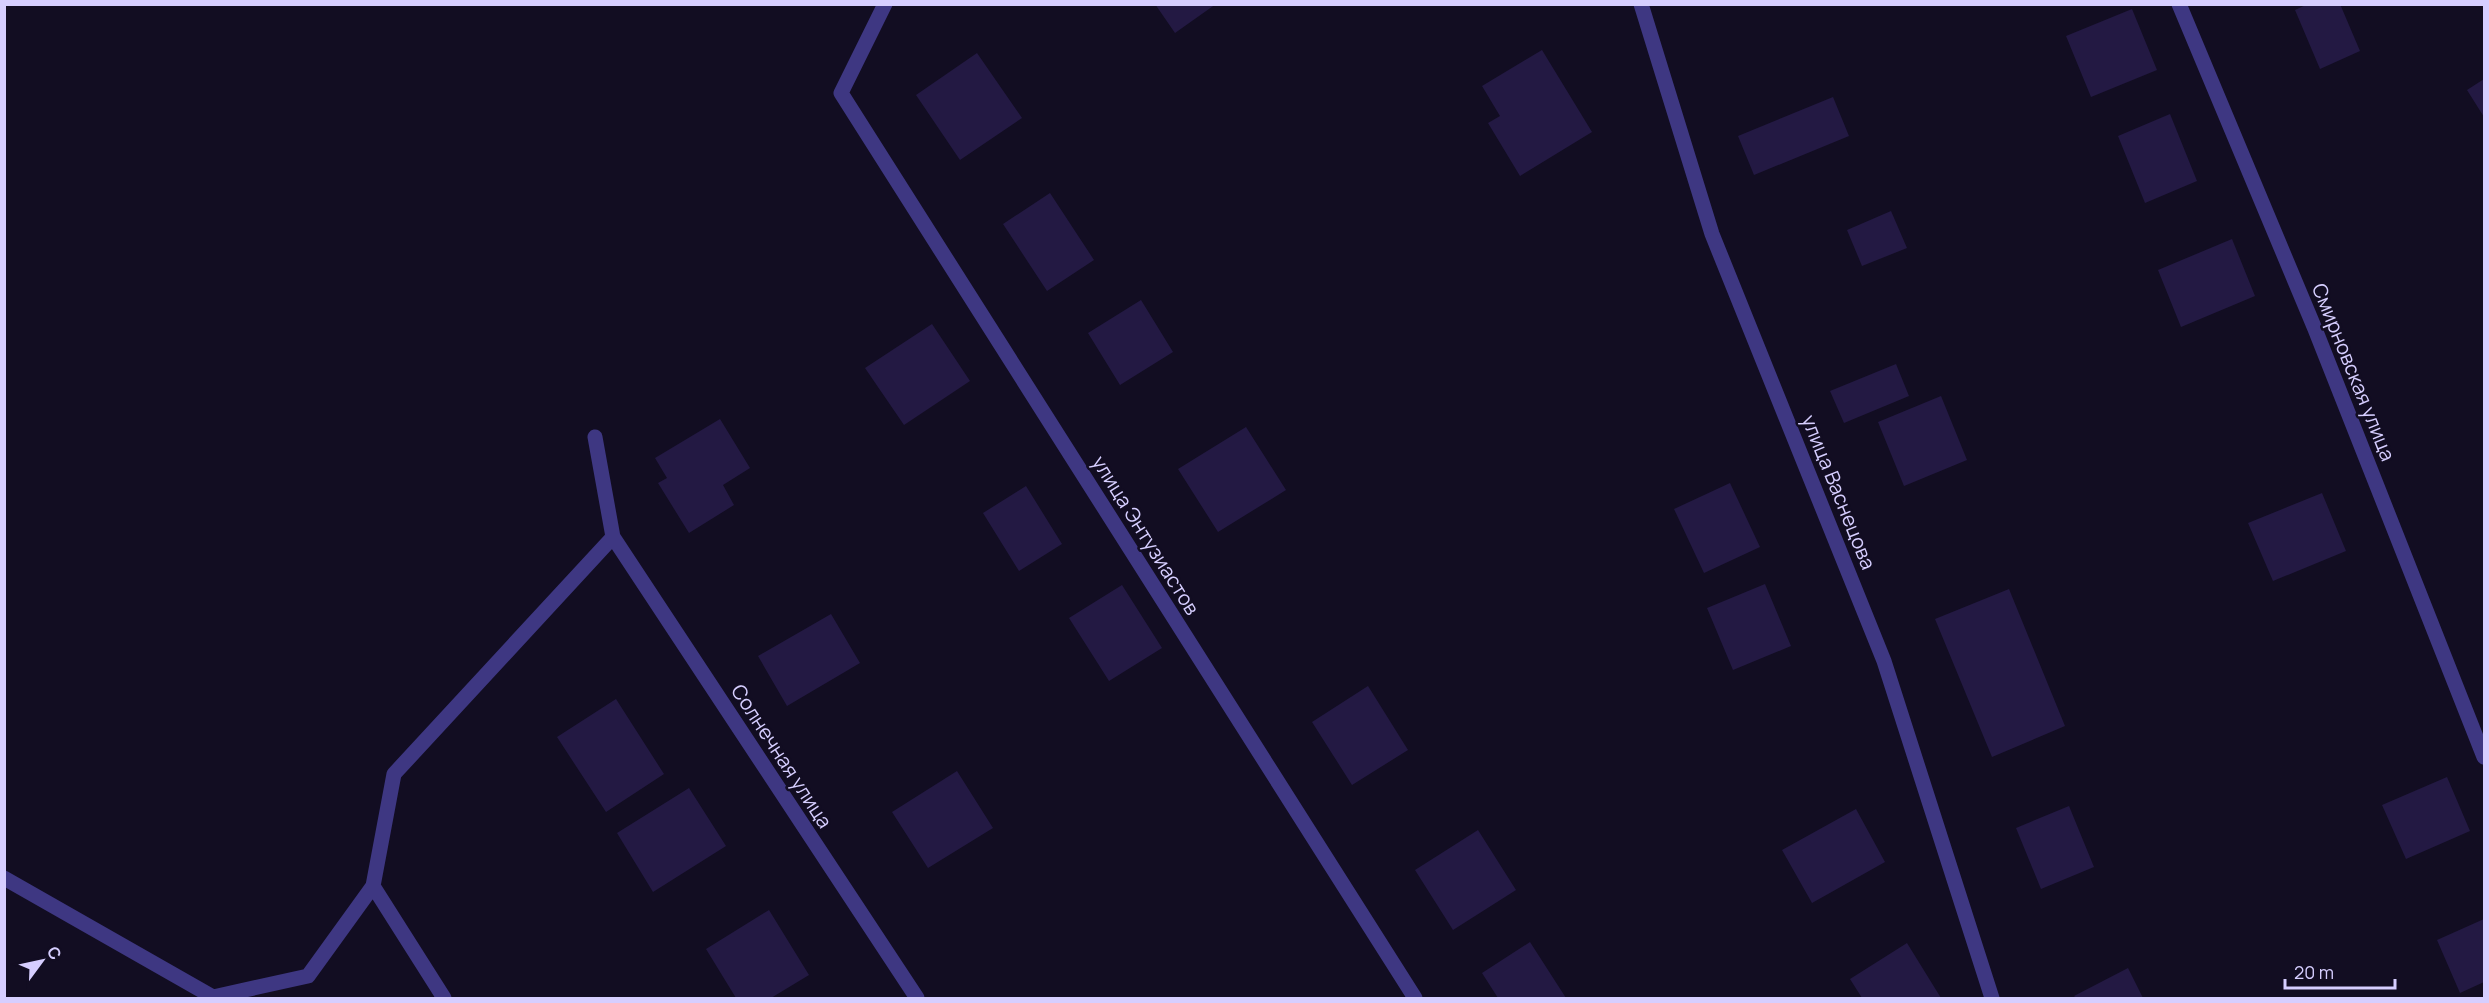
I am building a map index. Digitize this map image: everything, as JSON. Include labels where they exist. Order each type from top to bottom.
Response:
[{"type":"street","name":"улица Энтузиастов","points":[[885,4],[841,93],[1415,999]]},
{"type":"street","name":"улица Васнецова","points":[[1641,4],[1712,234],[1884,661],[1992,999]]},
{"type":"street","name":"Смирновская улица","points":[[2179,4],[2315,329],[2484,758]]},
{"type":"street","points":[[4,878],[213,997],[308,976],[373,886],[394,774],[613,537],[595,437]]},
{"type":"street","name":"Солнечная улица","points":[[613,537],[917,999]]},
{"type":"street","points":[[373,886],[444,999]]},
{"type":"building","points":[[1155,4],[1216,4],[1175,33]]},
{"type":"building","points":[[2308,4],[2340,4],[2360,51],[2320,69],[2295,10]]},
{"type":"building","points":[[2132,9],[2157,70],[2091,97],[2066,36]]},
{"type":"building","points":[[1542,50],[1592,132],[1520,176],[1488,123],[1500,116],[1482,86]]},
{"type":"building","points":[[977,53],[1022,118],[960,160],[916,95]]},
{"type":"building","points":[[2484,79],[2484,117],[2467,90]]},
{"type":"building","points":[[1833,97],[1849,136],[1754,175],[1738,136]]},
{"type":"building","points":[[2170,114],[2197,181],[2145,203],[2118,136]]},
{"type":"building","points":[[1050,193],[1094,260],[1047,291],[1003,224]]},
{"type":"building","points":[[1891,211],[1907,248],[1862,266],[1847,230]]},
{"type":"building","points":[[2232,239],[2255,296],[2181,327],[2158,270]]},
{"type":"building","points":[[1141,300],[1173,352],[1120,385],[1088,333]]},
{"type":"building","points":[[932,324],[970,381],[904,425],[865,368]]},
{"type":"building","points":[[1896,364],[1909,396],[1844,423],[1830,391]]},
{"type":"building","points":[[1941,396],[1967,460],[1904,486],[1878,422]]},
{"type":"building","points":[[720,419],[750,468],[723,485],[734,505],[689,533],[658,483],[667,478],[655,458]]},
{"type":"building","points":[[1246,427],[1286,490],[1218,532],[1178,469]]},
{"type":"building","points":[[1730,483],[1760,547],[1704,573],[1674,509]]},
{"type":"building","points":[[1026,486],[1062,544],[1019,571],[983,513]]},
{"type":"building","points":[[2322,493],[2346,551],[2273,581],[2248,523]]},
{"type":"building","points":[[1765,584],[1791,646],[1733,670],[1707,608]]},
{"type":"building","points":[[1122,585],[1162,648],[1109,681],[1069,618]]},
{"type":"building","points":[[2009,589],[2065,726],[1992,757],[1935,619]]},
{"type":"building","points":[[831,614],[860,663],[787,706],[758,656]]},
{"type":"building","points":[[1368,686],[1408,750],[1352,785],[1312,722]]},
{"type":"building","points":[[616,699],[664,774],[606,812],[557,737]]},
{"type":"building","points":[[957,771],[993,828],[928,868],[892,812]]},
{"type":"building","points":[[2447,777],[2470,831],[2406,859],[2382,805]]},
{"type":"building","points":[[689,788],[726,846],[653,892],[617,833]]},
{"type":"building","points":[[2069,806],[2094,867],[2041,889],[2016,828]]},
{"type":"building","points":[[1856,809],[1885,862],[1812,903],[1782,850]]},
{"type":"building","points":[[1478,830],[1516,890],[1453,930],[1415,870]]},
{"type":"building","points":[[769,910],[809,975],[771,998],[736,998],[706,949]]},
{"type":"building","points":[[2484,919],[2484,982],[2460,993],[2437,940]]},
{"type":"building","points":[[1530,942],[1566,998],[1498,998],[1482,973]]},
{"type":"building","points":[[1907,943],[1941,998],[1862,998],[1850,979]]},
{"type":"building","points":[[2128,968],[2143,998],[2076,998],[2074,996]]}]
